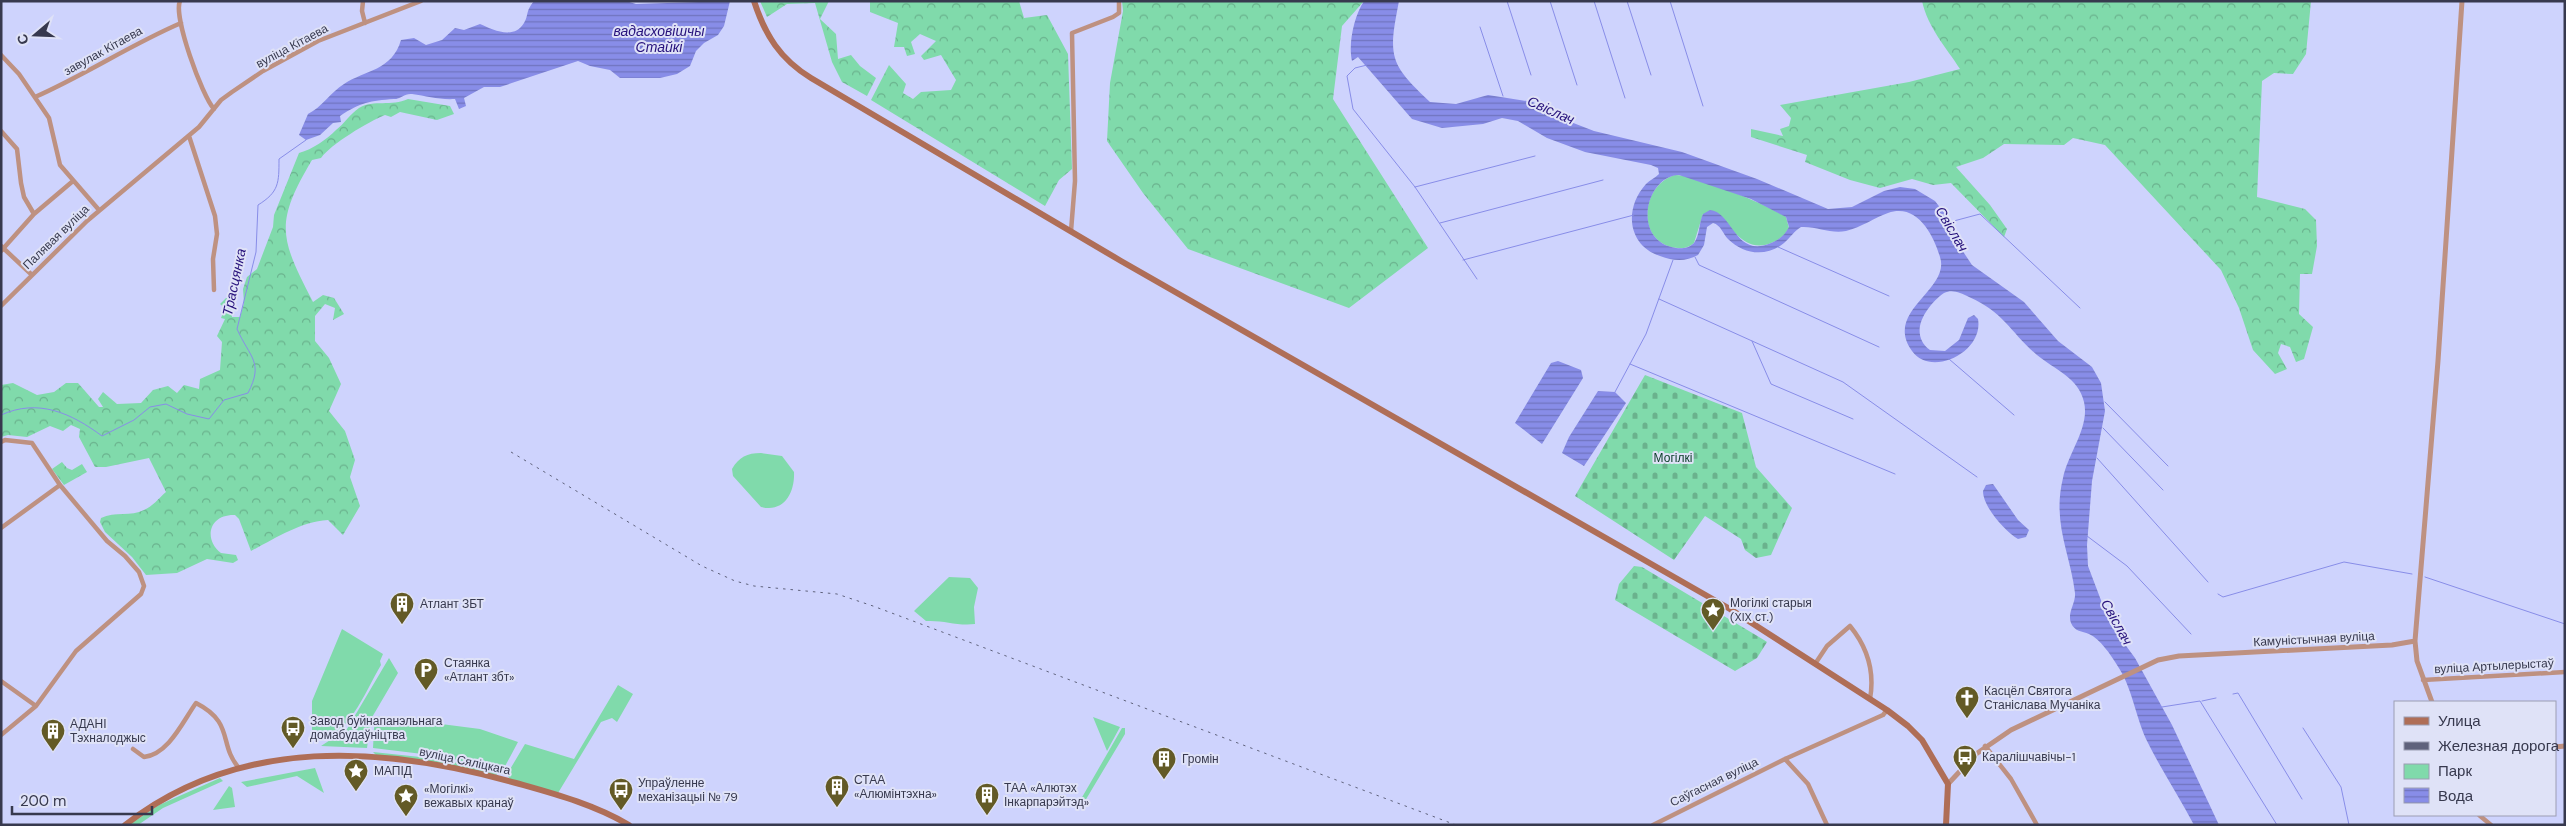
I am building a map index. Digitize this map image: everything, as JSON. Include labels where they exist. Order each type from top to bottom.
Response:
[{"type":"main road","points":[[754,1],[770,39],[784,57],[797,69],[929,150],[1491,471],[1772,636],[1887,710],[1908,726],[1922,740],[1948,784],[1946,825]]},
{"type":"main road","name":"вуліца Сяліцкага","points":[[125,825],[146,809],[177,792],[239,768],[317,754],[427,763],[479,773],[587,804],[629,825]]},
{"type":"street","points":[[180,1],[178,10],[181,23],[206,100],[214,109]]},
{"type":"street","points":[[363,1],[365,23]]},
{"type":"street","name":"вуліца Кітаева","points":[[99,210],[189,136],[232,92],[269,68],[318,41],[421,1]]},
{"type":"street","points":[[1071,231],[1076,181],[1072,33],[1119,14],[1118,1]]},
{"type":"street","points":[[2432,701],[2424,680],[2415,641],[2439,346],[2462,1]]},
{"type":"street","name":"завулак Кітаева","points":[[35,97],[85,74],[136,43],[181,23]]},
{"type":"street","name":"Палявая вуліца","points":[[1,55],[19,74],[51,123],[60,165],[99,210],[1,306]]},
{"type":"street","points":[[1,131],[17,149],[22,190],[34,214]]},
{"type":"street","points":[[189,136],[215,216],[217,234],[213,259],[214,290]]},
{"type":"street","points":[[32,275],[2,248],[34,214],[73,180]]},
{"type":"street","points":[[1,442],[20,440],[32,443],[60,485],[107,541],[134,565],[143,579],[144,586],[141,594],[71,656],[50,689],[36,706],[1,735]]},
{"type":"street","points":[[1,528],[60,485]]},
{"type":"street","points":[[1815,664],[1827,646],[1850,626],[1860,638],[1873,672],[1870,699]]},
{"type":"street","name":"Камуністычная вуліца","points":[[1948,784],[1986,746],[2017,726],[2151,663],[2179,656],[2383,646],[2415,641]]},
{"type":"street","name":"вуліца Артылерыстаў","points":[[2424,680],[2565,672]]},
{"type":"street","points":[[1,681],[36,706]]},
{"type":"street","points":[[133,749],[144,757],[155,754],[172,737],[196,703],[207,709],[221,723],[234,762],[239,768]]},
{"type":"street","name":"Саўгасная вуліца","points":[[1653,825],[1785,759],[1883,715],[1887,710]]},
{"type":"street","points":[[1986,746],[2011,779],[2037,825]]},
{"type":"street","points":[[1785,759],[1808,784],[1827,825]]},
{"type":"street","points":[[2480,816],[2491,825]]},
{"type":"green space","points":[[760,1],[829,1],[820,19],[836,34],[838,59],[851,55],[860,66],[876,78],[867,96],[842,82],[832,62],[815,3],[787,4],[767,17]]},
{"type":"green space","points":[[870,1],[1019,1],[1024,18],[1047,15],[1068,54],[1072,169],[1059,180],[1045,206],[871,100],[889,65],[906,84],[903,93],[913,99],[921,92],[951,90],[956,80],[941,55],[924,60],[921,56],[936,41],[920,34],[911,42],[915,54],[907,56],[904,47],[894,47],[898,23],[870,12]]},
{"type":"green space","points":[[1122,1],[1364,1],[1342,26],[1333,99],[1428,248],[1349,308],[1188,249],[1143,193],[1107,141],[1110,83],[1123,11]]},
{"type":"green space","points":[[1922,1],[2311,1],[2306,54],[2293,74],[2274,73],[2262,81],[2257,197],[2305,209],[2316,220],[2317,246],[2312,274],[2300,274],[2299,314],[2313,327],[2304,359],[2296,362],[2290,347],[2281,344],[2278,353],[2287,369],[2275,374],[2253,350],[2239,308],[2221,270],[2105,145],[2073,138],[2064,145],[2004,144],[1983,158],[1956,167],[1990,205],[2007,229],[2004,237],[1951,183],[1933,185],[1912,179],[1880,188],[1850,180],[1805,162],[1807,155],[1751,137],[1751,129],[1783,136],[1780,129],[1789,126],[1791,118],[1780,105],[1909,82],[1960,69],[1933,29]]},
{"type":"green space","points":[[408,99],[450,106],[454,114],[437,120],[400,112],[391,117],[385,115],[360,128],[333,146],[321,158],[312,160],[291,200],[287,216],[288,246],[313,302],[323,295],[334,298],[344,314],[333,320],[335,308],[325,304],[315,316],[315,341],[329,358],[341,384],[329,411],[345,431],[355,460],[350,477],[360,506],[343,535],[328,520],[318,521],[288,531],[251,551],[239,519],[235,515],[226,516],[214,523],[211,535],[212,541],[221,553],[236,555],[238,560],[233,563],[207,559],[177,573],[146,575],[132,557],[105,532],[100,522],[101,518],[106,516],[134,513],[147,509],[166,492],[149,458],[106,467],[95,467],[79,437],[80,429],[71,425],[63,431],[50,426],[27,437],[8,435],[1,437],[1,385],[13,383],[37,395],[54,392],[66,383],[78,383],[99,407],[103,407],[98,399],[103,392],[117,404],[141,403],[153,390],[168,386],[177,393],[184,385],[199,389],[200,379],[220,370],[222,342],[217,336],[225,319],[221,318],[225,308],[220,304],[226,298],[231,300],[232,317],[240,317],[244,303],[243,289],[247,277],[257,269],[273,227],[274,215],[299,153],[324,141],[353,113],[365,105],[395,103]]},
{"type":"green space","points":[[1675,175],[1715,185],[1764,205],[1786,217],[1789,228],[1784,235],[1774,242],[1755,245],[1741,239],[1720,215],[1703,214],[1694,243],[1683,248],[1671,247],[1660,241],[1652,233],[1648,222],[1648,211],[1650,199],[1656,189],[1664,180]]},
{"type":"green space","name":"Могілкі","points":[[1645,375],[1742,413],[1756,467],[1792,508],[1771,555],[1756,558],[1745,550],[1741,539],[1705,516],[1674,560],[1575,496]]},
{"type":"green space","points":[[761,453],[782,456],[794,472],[793,487],[790,494],[782,504],[776,507],[761,507],[733,476],[732,469],[738,461],[748,455]]},
{"type":"green space","points":[[62,462],[67,468],[72,470],[82,464],[87,472],[64,485],[52,469]]},
{"type":"green space","points":[[1634,566],[1642,567],[1767,642],[1757,658],[1735,671],[1615,600],[1619,584]]},
{"type":"green space","points":[[949,577],[970,578],[978,588],[974,607],[975,624],[926,621],[914,611]]},
{"type":"green space","points":[[342,629],[383,654],[380,661],[381,665],[354,713],[346,723],[336,732],[325,738],[312,741],[312,701]]},
{"type":"green space","points":[[389,658],[398,673],[371,719],[367,748],[321,746],[347,729]]},
{"type":"green space","points":[[618,685],[633,694],[617,722],[612,718],[601,722],[558,793],[510,779],[507,775],[525,744],[574,759]]},
{"type":"green space","points":[[379,716],[480,729],[518,742],[503,770],[439,756],[373,748],[374,728]]},
{"type":"green space","points":[[1093,717],[1120,727],[1107,751]]},
{"type":"green space","points":[[1122,728],[1125,728],[1125,734],[1082,806],[1077,806]]},
{"type":"green space","points":[[373,752],[439,759],[500,772],[496,775],[376,755]]},
{"type":"green space","points":[[315,768],[324,793],[297,776],[247,787],[241,782]]},
{"type":"green space","points":[[220,778],[223,781],[163,808],[138,825],[129,825],[159,805]]},
{"type":"green space","points":[[229,786],[232,788],[235,807],[213,810]]},
{"type":"water","name":"вадасховішчы Стайкі","points":[[534,1],[626,1],[636,4],[730,1],[724,26],[718,35],[704,43],[696,51],[690,66],[677,74],[660,78],[620,78],[610,70],[590,66],[578,61],[500,87],[484,87],[464,98],[466,106],[459,109],[455,99],[410,94],[396,99],[366,103],[354,108],[340,116],[341,122],[333,123],[320,135],[306,140],[299,135],[308,114],[318,108],[344,84],[385,64],[397,50],[401,40],[414,38],[426,45],[442,40],[455,28],[464,30],[480,24],[503,32],[515,31],[524,23],[529,8]]},
{"type":"water","name":"Свіслач","points":[[1364,1],[1399,1],[1393,35],[1395,58],[1406,78],[1430,102],[1456,104],[1488,95],[1533,102],[1563,119],[1594,131],[1682,152],[1757,179],[1828,209],[1852,207],[1884,191],[1900,187],[1915,189],[1935,201],[1945,214],[1962,250],[1972,265],[2024,302],[2058,341],[2092,367],[2101,383],[2105,411],[2092,481],[2087,545],[2088,566],[2110,624],[2135,658],[2172,725],[2219,825],[2194,825],[2146,739],[2122,673],[2101,643],[2089,634],[2077,630],[2071,623],[2070,616],[2075,593],[2063,537],[2060,494],[2063,478],[2084,421],[2084,402],[2081,394],[2071,380],[2037,355],[1991,309],[1957,292],[1950,291],[1944,293],[1931,305],[1922,320],[1920,336],[1923,343],[1930,350],[1945,351],[1959,340],[1968,318],[1974,315],[1978,319],[1978,331],[1973,342],[1965,351],[1954,358],[1943,361],[1931,362],[1921,359],[1912,351],[1905,337],[1906,324],[1911,312],[1936,280],[1941,269],[1940,257],[1933,239],[1928,230],[1915,216],[1907,212],[1898,211],[1888,213],[1857,227],[1840,232],[1801,227],[1777,248],[1763,252],[1748,251],[1734,244],[1713,223],[1707,227],[1704,245],[1698,255],[1689,259],[1679,260],[1660,256],[1649,251],[1641,243],[1635,235],[1632,225],[1634,204],[1646,184],[1659,174],[1658,168],[1585,152],[1547,138],[1518,121],[1502,118],[1483,124],[1442,128],[1412,119],[1358,57],[1352,61],[1351,38],[1360,7]],"holes":[[[1679,175],[1751,199],[1786,217],[1789,227],[1779,239],[1759,246],[1750,245],[1742,240],[1724,218],[1710,210],[1703,214],[1694,243],[1685,248],[1676,248],[1662,243],[1653,234],[1648,222],[1648,209],[1651,197],[1658,186],[1667,178]]]},
{"type":"water","points":[[1558,361],[1581,370],[1583,378],[1542,444],[1515,423],[1551,363]]},
{"type":"water","points":[[1598,391],[1615,392],[1626,403],[1584,466],[1562,453],[1569,437]]},
{"type":"water","points":[[1993,484],[2018,520],[2029,530],[2026,537],[2018,539],[2001,525],[1991,511],[1983,491],[1986,485]]},
{"type":"waterway","points":[[1507,1],[1531,75]]},
{"type":"waterway","points":[[1550,1],[1577,85]]},
{"type":"waterway","points":[[1594,1],[1625,98]]},
{"type":"waterway","points":[[1627,1],[1651,75]]},
{"type":"waterway","points":[[1670,1],[1703,106]]},
{"type":"waterway","points":[[1480,27],[1503,96]]},
{"type":"waterway","points":[[1367,65],[1355,68],[1347,76],[1353,109],[1415,187],[1477,279]]},
{"type":"waterway","name":"Трасцянка","points":[[1,415],[28,408],[54,410],[78,421],[102,436],[134,420],[150,407],[166,404],[187,414],[209,419],[224,400],[248,393],[253,383],[255,367],[237,329],[256,252],[258,205],[274,191],[278,181],[279,159],[306,140]]},
{"type":"waterway","points":[[1415,187],[1535,156]]},
{"type":"waterway","points":[[1440,223],[1603,180]]},
{"type":"waterway","name":"Свіслач","points":[[1950,222],[1980,214],[2080,308]]},
{"type":"waterway","points":[[1463,260],[1634,215]]},
{"type":"waterway","points":[[1778,247],[1889,296]]},
{"type":"waterway","points":[[1695,257],[1699,265],[1879,347]]},
{"type":"waterway","points":[[1615,392],[1646,334],[1673,260]]},
{"type":"waterway","points":[[1659,299],[1843,382],[1977,477]]},
{"type":"waterway","points":[[1752,341],[1771,384],[1853,419]]},
{"type":"waterway","points":[[1949,359],[2014,415]]},
{"type":"waterway","points":[[1630,364],[1895,474]]},
{"type":"waterway","points":[[2105,402],[2168,466]]},
{"type":"waterway","points":[[2103,428],[2163,490]]},
{"type":"waterway","points":[[2097,458],[2208,582]]},
{"type":"waterway","points":[[2087,536],[2127,566],[2191,634]]},
{"type":"waterway","points":[[2218,594],[2223,597],[2344,562],[2412,574]]},
{"type":"waterway","points":[[2425,577],[2565,624]]},
{"type":"waterway","points":[[2233,694],[2238,693],[2302,799]]},
{"type":"waterway","points":[[2202,701],[2216,698]]},
{"type":"waterway","points":[[2162,707],[2200,701],[2277,825]]},
{"type":"waterway","points":[[2303,728],[2341,787],[2349,825]]},
{"type":"railway","points":[[511,452],[702,566],[735,581],[754,586],[837,594],[873,606],[1456,825]]},
{"type":"place","name":"Атлант ЗБТ","points":[[402,625]]},
{"type":"place","name":"Могілкі старыя (XIX ст.)","points":[[1713,631]]},
{"type":"place","name":"Стаянка «Атлант збт»","points":[[426,691]]},
{"type":"place","name":"Касцёл Святога Станіслава Мучаніка","points":[[1967,719]]},
{"type":"place","name":"Завод буйнапанэльнага домабудаўніцтва","points":[[293,749]]},
{"type":"place","name":"АДАНІ Тэхналоджыс","points":[[53,752]]},
{"type":"place","name":"Каралішчавічы-1","points":[[1965,778]]},
{"type":"place","name":"Громін","points":[[1164,780]]},
{"type":"place","name":"МАПІД","points":[[356,792]]},
{"type":"place","name":"СТАА «Алюмінтэхна»","points":[[837,808]]},
{"type":"place","name":"Упраўленне механізацыі № 79","points":[[621,811]]},
{"type":"place","name":"ТАА «Алютэх Інкарпарэйтэд»","points":[[987,816]]},
{"type":"place","name":"«Могілкі» вежавых кранаў","points":[[406,817]]}]
